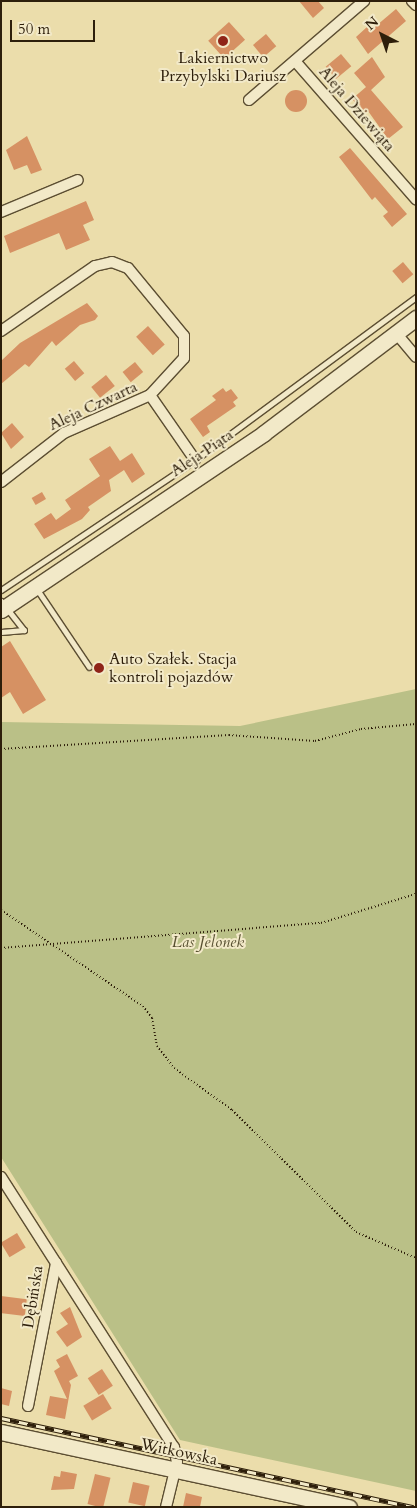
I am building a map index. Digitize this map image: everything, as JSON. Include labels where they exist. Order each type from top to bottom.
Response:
[{"type":"street","points":[[250,100],[364,1]]},
{"type":"street","points":[[412,1],[416,5]]},
{"type":"street","name":"Aleja Dziewiąta","points":[[295,61],[416,199]]},
{"type":"street","points":[[1,212],[78,180]]},
{"type":"street","points":[[1,331],[84,271],[106,262],[134,272],[184,336],[184,358],[150,394],[195,460]]},
{"type":"street","name":"Aleja Piąta","points":[[3,606],[35,587],[264,433],[416,318]]},
{"type":"street","points":[[396,333],[416,357]]},
{"type":"street","name":"Aleja Czwarta","points":[[1,482],[64,433],[150,394]]},
{"type":"street","name":"Dębińska","points":[[1,1177],[56,1263],[28,1406]]},
{"type":"street","points":[[56,1263],[174,1447],[175,1469],[166,1507]]},
{"type":"street","name":"Witkowska","points":[[1,1432],[349,1507]]},
{"type":"lane","points":[[1,590],[195,460],[416,297]]},
{"type":"lane","points":[[35,587],[89,667]]},
{"type":"lane","points":[[1,632],[24,630],[3,606]]},
{"type":"path","points":[[1,749],[229,735],[315,741],[361,729],[416,724]]},
{"type":"path","points":[[1,948],[321,923],[416,894]]},
{"type":"path","points":[[1,910],[143,1006],[152,1018],[157,1046],[174,1068],[232,1110],[356,1232],[416,1258]]},
{"type":"green space","name":"Las Jelonek","points":[[416,689],[416,1491],[180,1440],[1,1157],[1,722],[240,726]]},
{"type":"building","points":[[299,1],[318,1],[324,8],[313,18]]},
{"type":"building","points":[[396,9],[406,21],[368,54],[356,37],[367,27],[370,31]]},
{"type":"building","points":[[229,22],[245,40],[224,59],[208,41]]},
{"type":"building","points":[[266,34],[276,46],[263,57],[253,45]]},
{"type":"building","points":[[341,54],[351,66],[336,79],[326,67]]},
{"type":"building","points":[[372,57],[385,77],[371,90],[403,127],[388,139],[368,111],[365,113],[352,99],[366,87],[354,73]]},
{"type":"building","points":[[296,90],[304,93],[307,101],[304,109],[296,112],[288,109],[285,101],[288,93]]},
{"type":"building","points":[[27,136],[42,170],[31,174],[27,165],[14,170],[6,150]]},
{"type":"building","points":[[350,148],[407,214],[392,227],[383,216],[388,212],[375,197],[372,200],[339,157]]},
{"type":"building","points":[[86,201],[94,220],[83,225],[90,240],[66,250],[59,233],[10,253],[4,236]]},
{"type":"building","points":[[403,262],[413,274],[403,283],[392,271]]},
{"type":"building","points":[[87,303],[98,316],[95,320],[80,325],[56,346],[52,341],[29,367],[25,364],[1,384],[1,361],[20,343]]},
{"type":"building","points":[[148,326],[165,345],[153,355],[136,337]]},
{"type":"building","points":[[74,361],[84,373],[75,381],[65,369]]},
{"type":"building","points":[[135,362],[143,372],[131,382],[123,372]]},
{"type":"building","points":[[106,375],[115,386],[100,398],[91,387]]},
{"type":"building","points":[[223,388],[226,392],[231,389],[238,398],[233,402],[236,406],[207,426],[210,432],[203,437],[190,419],[216,400],[212,396]]},
{"type":"building","points":[[12,423],[24,437],[11,449],[1,433]]},
{"type":"building","points":[[110,446],[120,461],[132,453],[145,474],[132,483],[124,470],[109,480],[111,491],[88,507],[90,510],[82,519],[44,539],[34,524],[51,513],[56,520],[71,509],[65,500],[100,476],[89,459]]},
{"type":"building","points":[[42,492],[46,499],[36,505],[32,498]]},
{"type":"building","points":[[10,641],[46,700],[23,714],[10,692],[1,698],[1,647]]},
{"type":"building","points":[[17,1233],[26,1248],[9,1257],[1,1243]]},
{"type":"building","points":[[1,1296],[27,1299],[25,1316],[1,1313]]},
{"type":"building","points":[[70,1307],[82,1337],[67,1347],[56,1332],[68,1324],[60,1313]]},
{"type":"building","points":[[67,1354],[78,1376],[69,1381],[71,1385],[65,1419],[46,1415],[50,1396],[67,1399],[54,1371],[60,1367],[56,1360]]},
{"type":"building","points":[[102,1369],[113,1386],[99,1395],[88,1378]]},
{"type":"building","points":[[1,1388],[12,1391],[9,1406],[1,1404]]},
{"type":"building","points":[[103,1394],[112,1409],[92,1420],[83,1406]]},
{"type":"building","points":[[61,1471],[77,1474],[74,1489],[51,1490],[54,1476],[60,1477]]},
{"type":"building","points":[[95,1474],[111,1478],[103,1507],[88,1504]]},
{"type":"building","points":[[133,1482],[150,1486],[145,1506],[128,1502]]},
{"type":"building","points":[[186,1493],[202,1497],[200,1507],[183,1507]]},
{"type":"railway","points":[[1,1418],[414,1507]]},
{"type":"place","name":"Lakiernictwo Przybylski Dariusz","points":[[223,41]]},
{"type":"place","name":"Auto Szałek. Stacja kontroli pojazdów","points":[[99,668]]}]
